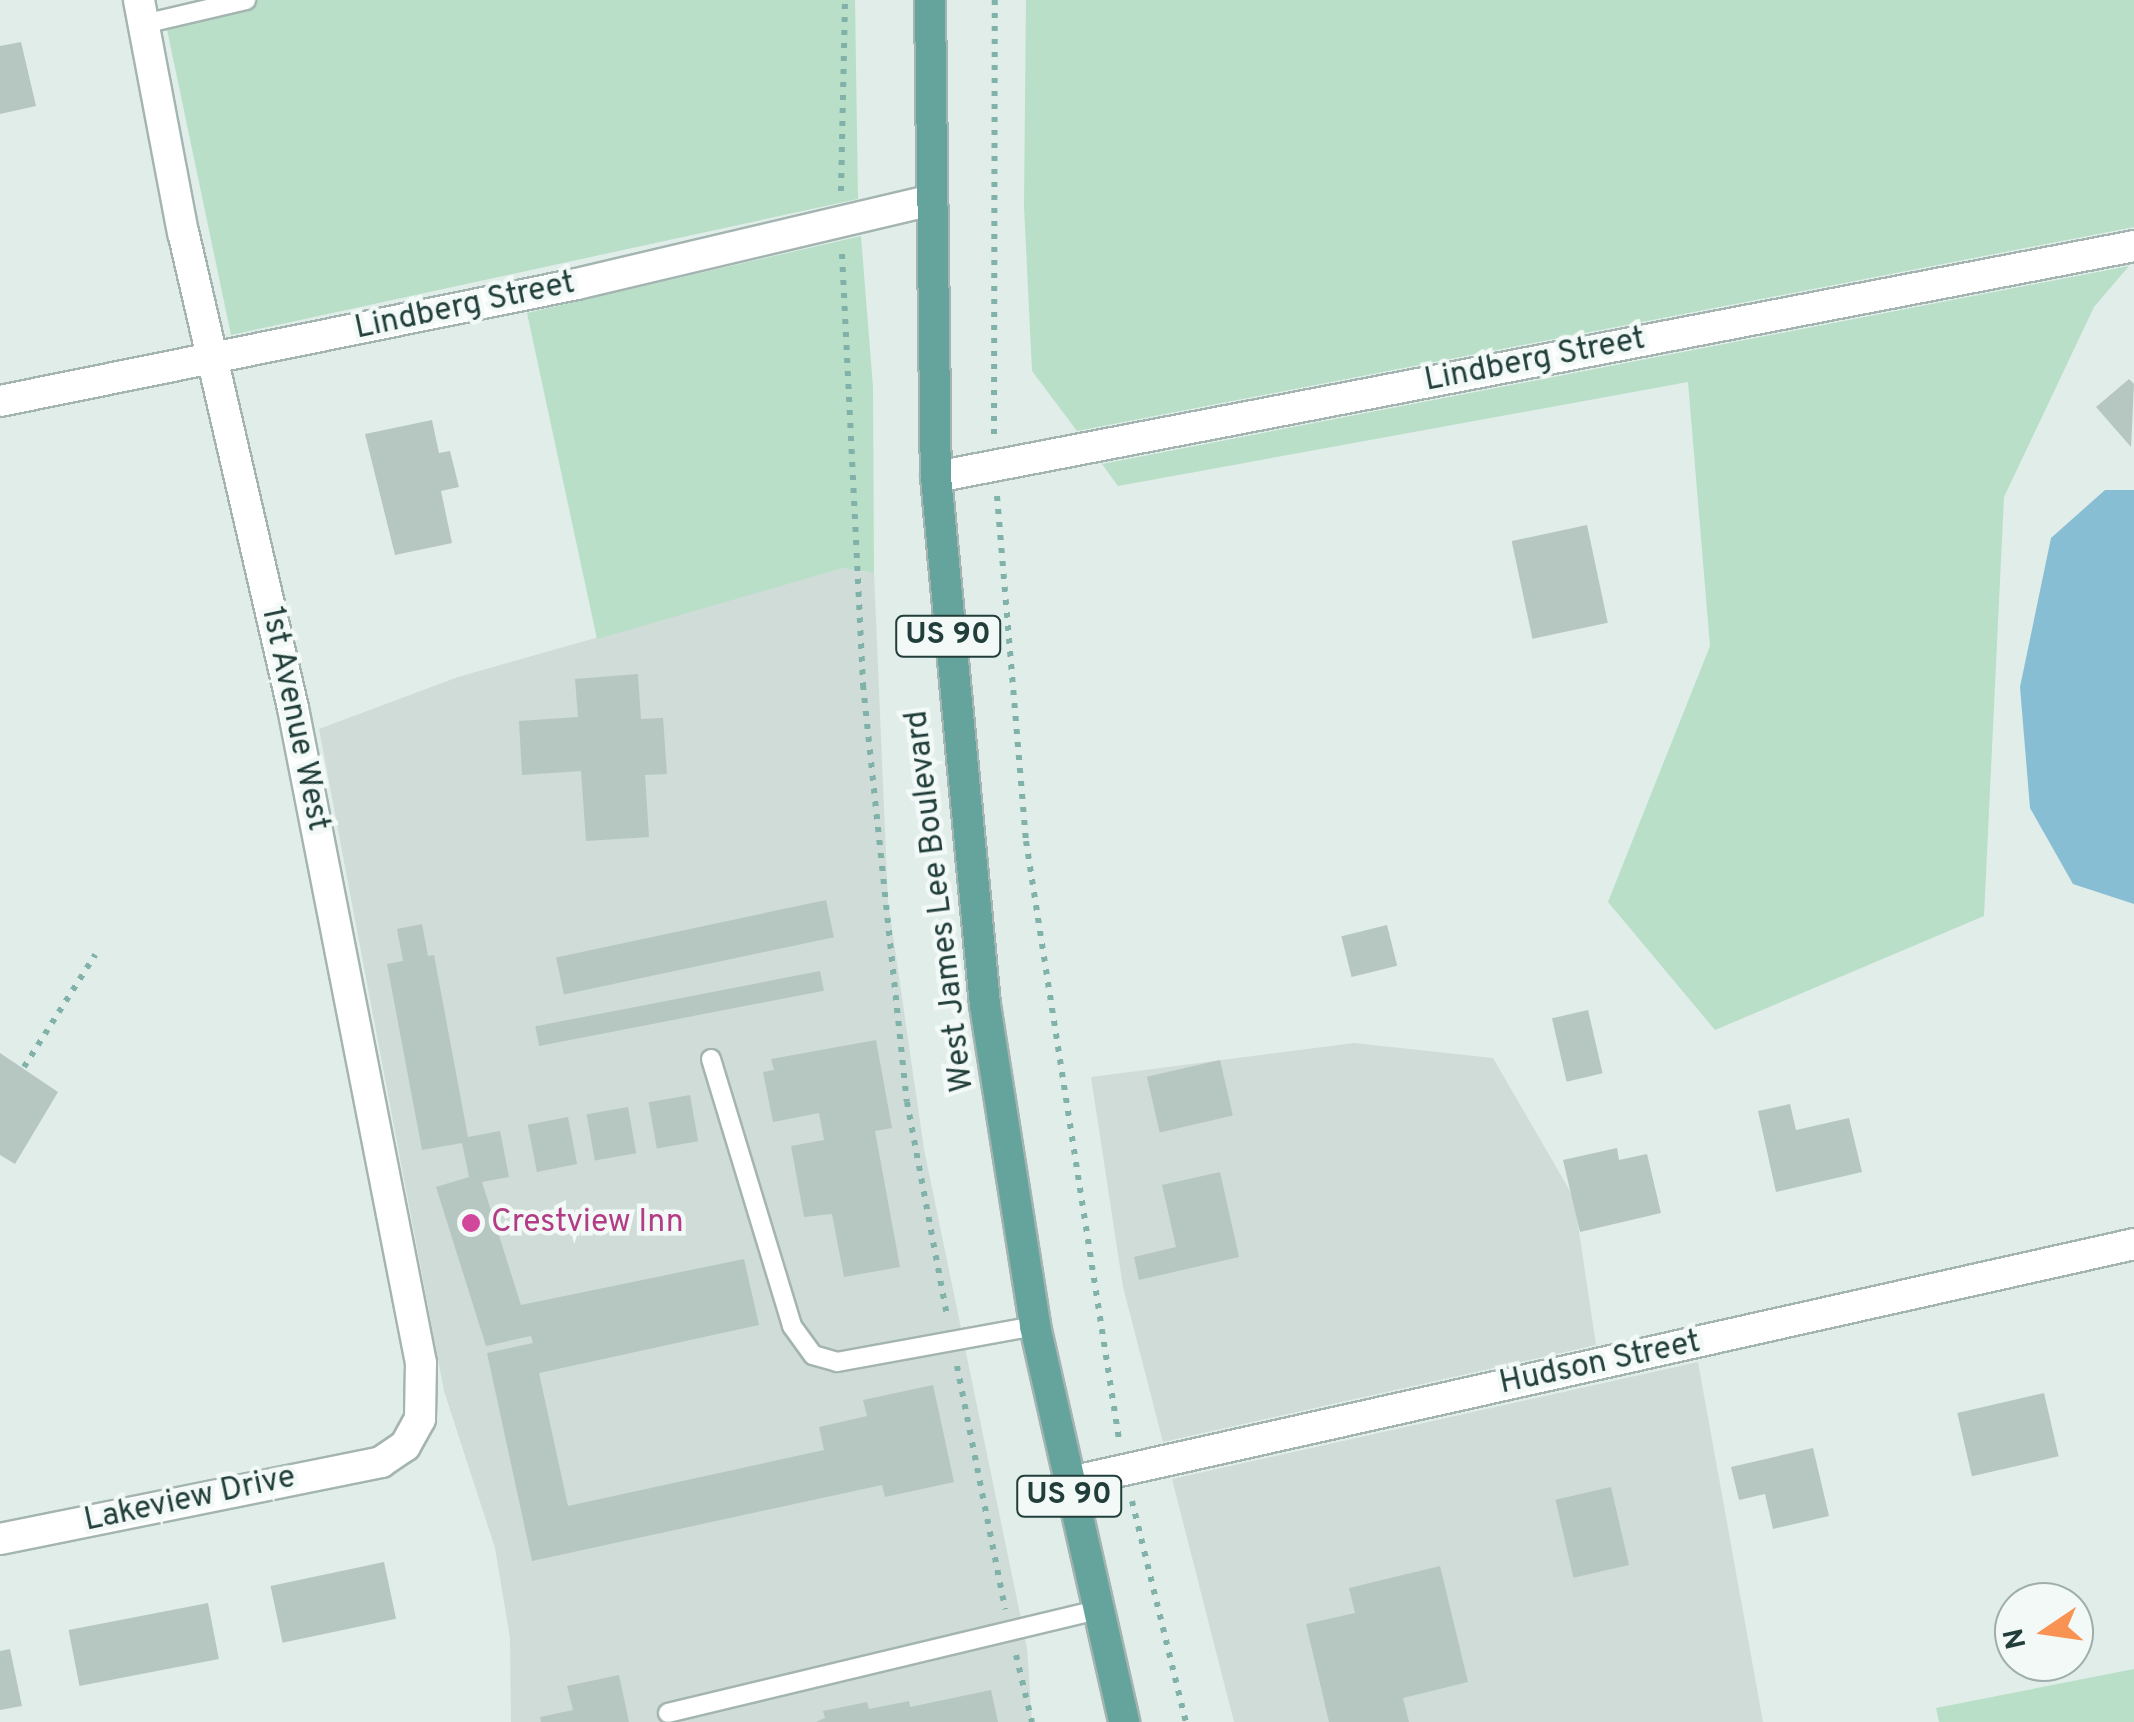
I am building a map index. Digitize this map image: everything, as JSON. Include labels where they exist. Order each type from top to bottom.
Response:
[{"type":"main road","name":"West James Lee Boulevard","points":[[930,0],[928,201],[936,477],[985,1005],[1036,1326],[1066,1483],[1124,1722]]},
{"type":"street","name":"1st Avenue West","points":[[142,12],[293,708],[421,1363],[420,1419],[409,1440],[380,1462]]},
{"type":"street","name":"Lindberg Street","points":[[0,401],[928,201]]},
{"type":"street","name":"Lindberg Street","points":[[936,477],[2134,246]]},
{"type":"street","name":"Hudson Street","points":[[1066,1483],[2134,1244]]},
{"type":"street","name":"Lakeview Drive","points":[[0,1539],[380,1462]]},
{"type":"lane","points":[[142,12],[246,0]]},
{"type":"lane","points":[[711,1059],[792,1326],[813,1356],[837,1362],[1036,1326]]},
{"type":"lane","points":[[668,1713],[1097,1610]]},
{"type":"path","points":[[845,0],[840,222],[863,684],[907,1102],[1010,1630],[1032,1722]]},
{"type":"path","points":[[995,0],[995,466],[1026,841],[1124,1470],[1186,1722]]},
{"type":"path","points":[[24,1067],[95,955]]},
{"type":"shaded area","points":[[843,568],[874,573],[888,901],[924,1149],[1027,1648],[1032,1722],[511,1722],[510,1638],[495,1548],[444,1391],[319,729],[458,677]]},
{"type":"shaded area","points":[[1354,1043],[1493,1058],[1574,1198],[1596,1345],[1163,1442],[1123,1287],[1091,1077]]},
{"type":"shaded area","points":[[1698,1362],[1763,1722],[1234,1722],[1172,1479]]},
{"type":"green space","points":[[234,0],[855,0],[858,199],[231,335],[165,20]]},
{"type":"green space","points":[[1026,0],[2134,0],[2134,227],[1077,431],[1032,371],[1024,206]]},
{"type":"green space","points":[[861,236],[873,387],[874,573],[843,568],[597,639],[527,313]]},
{"type":"green space","points":[[2129,266],[2094,307],[2004,497],[1984,916],[1715,1030],[1608,902],[1710,646],[1688,382],[1118,486],[1102,464]]},
{"type":"green space","points":[[2134,1669],[2134,1722],[1939,1722],[1936,1708],[2068,1682],[2094,1682],[2094,1677]]},
{"type":"water","points":[[2105,490],[2134,490],[2134,904],[2073,884],[2030,808],[2020,687],[2051,538]]},
{"type":"building","points":[[21,42],[36,106],[0,114],[0,46]]},
{"type":"building","points":[[2129,379],[2134,384],[2131,447],[2096,407]]},
{"type":"building","points":[[432,420],[439,453],[450,451],[459,487],[441,491],[452,543],[395,555],[365,434]]},
{"type":"building","points":[[1587,525],[1608,623],[1532,639],[1512,541]]},
{"type":"building","points":[[638,674],[641,719],[663,718],[667,774],[645,775],[649,837],[586,841],[581,771],[522,775],[519,721],[578,717],[575,679]]},
{"type":"building","points":[[826,900],[834,937],[564,995],[556,957]]},
{"type":"building","name":"Crestview Inn","points":[[422,924],[428,956],[434,955],[468,1137],[500,1131],[509,1177],[482,1182],[521,1305],[744,1259],[759,1325],[539,1373],[568,1506],[824,1450],[819,1427],[867,1416],[863,1400],[933,1385],[954,1482],[885,1497],[882,1485],[532,1561],[487,1353],[533,1343],[531,1336],[486,1346],[436,1187],[469,1177],[462,1143],[422,1150],[387,964],[403,961],[397,929]]},
{"type":"building","points":[[1387,925],[1397,966],[1352,977],[1341,936]]},
{"type":"building","points":[[820,971],[824,991],[539,1046],[535,1026]]},
{"type":"building","points":[[1588,1010],[1603,1073],[1567,1082],[1552,1018]]},
{"type":"building","points":[[876,1040],[892,1128],[875,1131],[900,1267],[844,1277],[832,1214],[804,1217],[791,1146],[824,1140],[819,1113],[773,1122],[763,1072],[774,1070],[771,1059]]},
{"type":"building","points":[[0,1053],[58,1092],[15,1164],[0,1155]]},
{"type":"building","points":[[1220,1060],[1233,1116],[1160,1132],[1147,1077]]},
{"type":"building","points":[[690,1095],[698,1141],[657,1149],[649,1102]]},
{"type":"building","points":[[1790,1104],[1796,1130],[1849,1118],[1862,1172],[1776,1192],[1758,1111]]},
{"type":"building","points":[[628,1107],[636,1153],[595,1161],[587,1114]]},
{"type":"building","points":[[568,1117],[577,1164],[537,1172],[528,1125]]},
{"type":"building","points":[[1617,1148],[1619,1160],[1647,1154],[1661,1213],[1580,1232],[1563,1160]]},
{"type":"building","points":[[1220,1172],[1239,1257],[1139,1280],[1134,1257],[1176,1247],[1162,1185]]},
{"type":"building","points":[[2044,1393],[2059,1456],[1972,1476],[1957,1413]]},
{"type":"building","points":[[1813,1448],[1829,1516],[1773,1529],[1765,1494],[1739,1500],[1731,1467]]},
{"type":"building","points":[[1611,1487],[1629,1565],[1573,1578],[1555,1500]]},
{"type":"building","points":[[384,1562],[396,1619],[283,1643],[271,1586]]},
{"type":"building","points":[[1440,1566],[1468,1682],[1403,1698],[1409,1722],[1329,1722],[1306,1624],[1355,1613],[1349,1588]]},
{"type":"building","points":[[208,1603],[219,1659],[79,1686],[69,1630]]},
{"type":"building","points":[[10,1649],[22,1706],[0,1710],[0,1651]]},
{"type":"building","points":[[619,1675],[629,1722],[541,1722],[540,1717],[573,1710],[567,1686]]},
{"type":"building","points":[[991,1690],[998,1722],[816,1722],[825,1718],[823,1711],[867,1702],[869,1709],[909,1701],[910,1707]]},
{"type":"place","name":"Crestview Inn","points":[[471,1223]]}]
